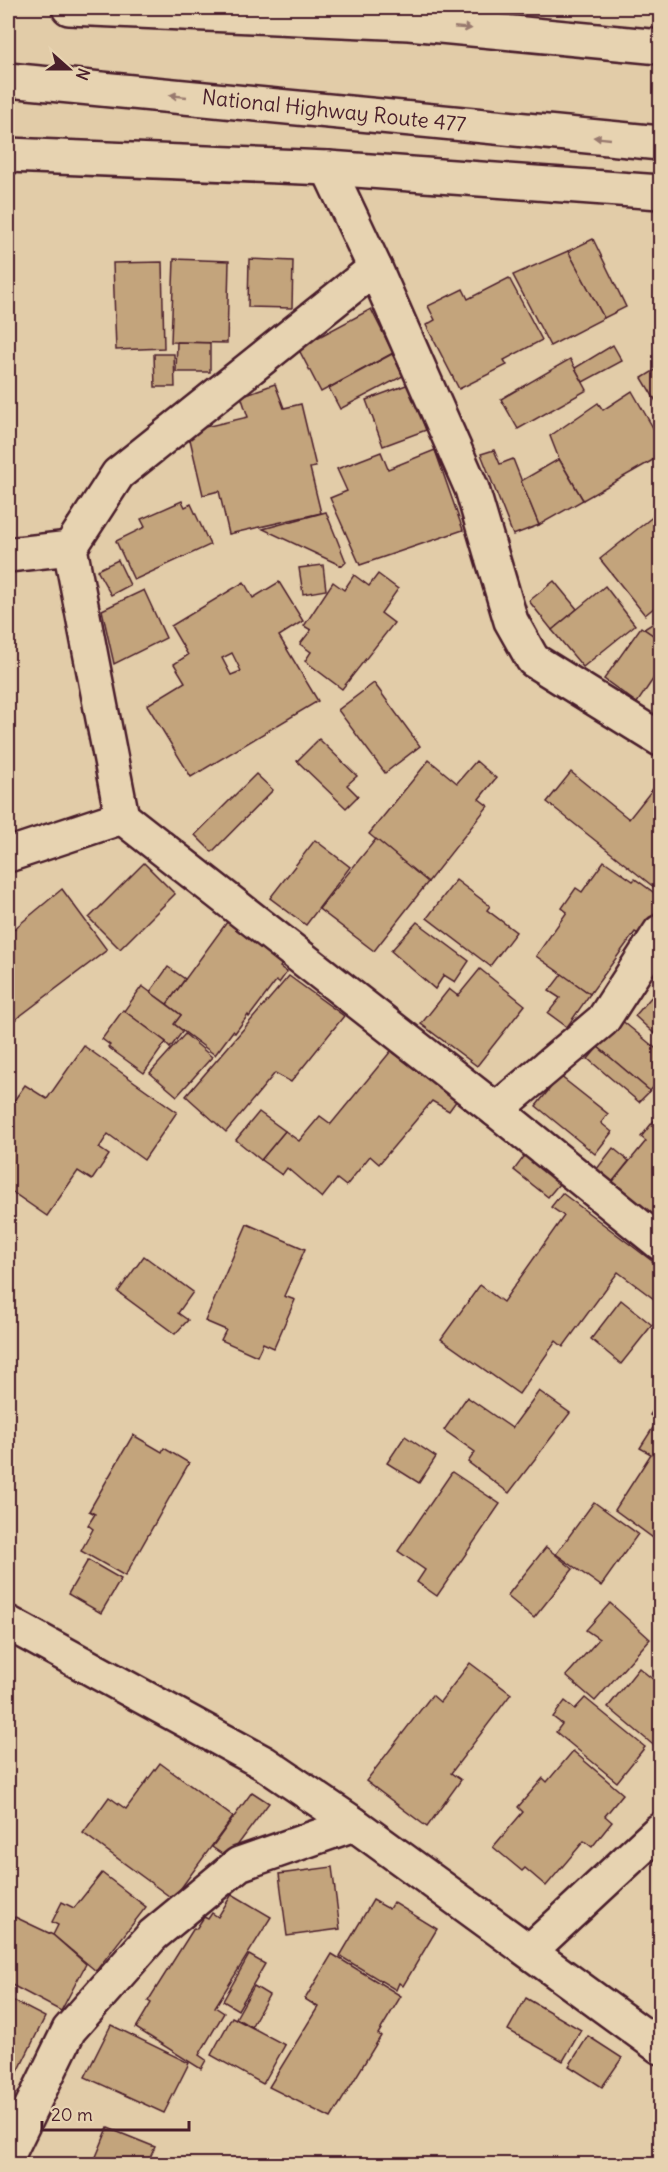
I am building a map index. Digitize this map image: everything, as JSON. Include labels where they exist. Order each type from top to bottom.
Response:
[{"type":"main road","points":[[69,8],[409,23],[660,47]]},
{"type":"main road","name":"National Highway Route 477","points":[[8,80],[660,143]]},
{"type":"main road","points":[[8,155],[328,168],[660,192]]},
{"type":"main road","points":[[328,168],[375,268],[472,489],[511,621],[533,660],[660,739]]},
{"type":"main road","points":[[375,268],[118,474],[70,548],[122,817],[496,1110],[660,1243]]},
{"type":"main road","points":[[8,555],[70,548]]},
{"type":"main road","points":[[8,855],[122,817]]},
{"type":"main road","points":[[496,1110],[603,1020],[660,932]]},
{"type":"main road","points":[[8,1623],[264,1763],[354,1824],[660,2047]]},
{"type":"main road","points":[[9,2150],[69,2030],[153,1935],[239,1864],[354,1824]]},
{"type":"main road","points":[[530,1951],[660,1830]]},
{"type":"building","points":[[593,239],[626,307],[604,318],[568,251]]},
{"type":"building","points":[[568,251],[604,318],[550,346],[513,275]]},
{"type":"building","points":[[174,259],[229,261],[227,343],[171,342]]},
{"type":"building","points":[[249,259],[293,261],[292,308],[248,307]]},
{"type":"building","points":[[162,262],[164,348],[116,350],[113,263]]},
{"type":"building","points":[[509,278],[542,340],[504,360],[507,365],[459,389],[426,325],[435,320],[428,306],[463,289],[468,299]]},
{"type":"building","points":[[371,309],[393,353],[321,392],[298,348]]},
{"type":"building","points":[[177,342],[210,343],[210,372],[176,372]]},
{"type":"building","points":[[613,345],[622,361],[583,382],[575,368]]},
{"type":"building","points":[[154,354],[174,354],[175,387],[155,387]]},
{"type":"building","points":[[392,354],[403,376],[340,409],[329,388]]},
{"type":"building","points":[[570,359],[587,390],[518,429],[501,399]]},
{"type":"building","points":[[660,367],[660,408],[642,378]]},
{"type":"building","points":[[275,384],[284,408],[301,404],[316,467],[310,468],[321,513],[229,534],[219,491],[203,495],[188,431],[248,417],[241,396]]},
{"type":"building","points":[[409,384],[426,430],[383,446],[366,400]]},
{"type":"building","points":[[632,391],[660,440],[660,456],[583,500],[559,459],[550,436],[598,403],[603,410]]},
{"type":"building","points":[[435,450],[463,530],[360,565],[330,498],[347,491],[337,469],[381,452],[388,469]]},
{"type":"building","points":[[494,450],[500,464],[513,459],[539,525],[513,535],[481,454]]},
{"type":"building","points":[[559,459],[583,500],[539,525],[521,481]]},
{"type":"building","points":[[182,501],[185,507],[191,504],[210,545],[134,580],[116,541],[145,527],[141,519]]},
{"type":"building","points":[[660,511],[660,603],[645,615],[600,559]]},
{"type":"building","points":[[326,512],[346,562],[342,566],[263,529]]},
{"type":"building","points":[[118,560],[130,585],[111,595],[97,570]]},
{"type":"building","points":[[323,565],[326,590],[303,594],[299,568]]},
{"type":"building","points":[[378,574],[398,589],[381,613],[394,623],[342,689],[305,661],[311,652],[300,644],[311,630],[304,626],[333,582],[344,590],[354,575],[369,586]]},
{"type":"building","points":[[554,581],[577,609],[552,630],[529,601]]},
{"type":"building","points":[[244,582],[253,598],[279,582],[303,621],[279,636],[318,701],[191,777],[147,705],[185,682],[174,664],[188,655],[171,626]],"holes":[[[232,653],[241,671],[231,675],[222,658]]]},
{"type":"building","points":[[605,586],[635,625],[583,667],[552,630]]},
{"type":"building","points":[[144,590],[166,638],[114,664],[102,610]]},
{"type":"building","points":[[660,619],[660,640],[644,629]]},
{"type":"building","points":[[641,627],[660,640],[660,669],[637,703],[604,679]]},
{"type":"building","points":[[374,683],[420,746],[385,773],[338,710]]},
{"type":"building","points":[[319,739],[357,776],[347,785],[358,796],[346,808],[297,761]]},
{"type":"building","points":[[429,760],[457,783],[476,761],[496,778],[479,799],[488,806],[428,882],[369,834]]},
{"type":"building","points":[[571,772],[629,819],[660,780],[660,892],[547,802]]},
{"type":"building","points":[[256,774],[273,790],[212,852],[195,835]]},
{"type":"building","points":[[376,839],[428,882],[374,951],[319,909]]},
{"type":"building","points":[[315,840],[350,867],[306,925],[270,898]]},
{"type":"building","points":[[604,861],[660,897],[660,906],[640,935],[635,932],[590,994],[536,956],[567,912],[562,908],[576,888],[582,892]]},
{"type":"building","points":[[144,863],[175,894],[120,949],[89,918]]},
{"type":"building","points":[[456,880],[490,906],[487,910],[516,932],[490,966],[427,918]]},
{"type":"building","points":[[62,889],[107,950],[8,1025],[8,934]]},
{"type":"building","points":[[227,922],[282,964],[280,967],[287,972],[279,983],[276,981],[249,1017],[248,1015],[235,1033],[233,1031],[215,1055],[174,1024],[181,1015],[167,1004]]},
{"type":"building","points":[[417,922],[469,961],[455,982],[444,975],[435,989],[391,951]]},
{"type":"building","points":[[168,967],[185,979],[167,1004],[150,992]]},
{"type":"building","points":[[480,969],[525,1005],[477,1066],[421,1024],[449,989],[458,996]]},
{"type":"building","points":[[562,974],[590,994],[567,1027],[548,1013],[560,998],[549,991]]},
{"type":"building","points":[[289,976],[344,1016],[291,1082],[275,1073],[226,1132],[186,1096]]},
{"type":"building","points":[[142,986],[181,1015],[174,1024],[183,1031],[170,1048],[166,1042],[124,1011]]},
{"type":"building","points":[[660,987],[660,1039],[635,1016]]},
{"type":"building","points":[[123,1010],[166,1042],[144,1073],[108,1047],[110,1045],[102,1039]]},
{"type":"building","points":[[620,1019],[660,1052],[660,1079],[650,1091],[598,1047]]},
{"type":"building","points":[[185,1034],[212,1057],[177,1096],[150,1073]]},
{"type":"building","points":[[84,1046],[177,1112],[144,1160],[108,1134],[99,1148],[109,1155],[92,1180],[78,1171],[47,1216],[8,1189],[8,1109],[25,1085],[47,1099]]},
{"type":"building","points":[[598,1047],[650,1091],[639,1102],[588,1059]]},
{"type":"building","points":[[391,1051],[457,1100],[449,1111],[432,1101],[379,1164],[370,1156],[346,1186],[337,1179],[322,1198],[287,1168],[282,1175],[261,1160],[285,1131],[299,1141],[320,1116],[331,1124]]},
{"type":"building","points":[[560,1076],[608,1114],[601,1123],[612,1132],[595,1154],[536,1106]]},
{"type":"building","points":[[259,1112],[285,1131],[261,1160],[236,1140]]},
{"type":"building","points":[[660,1113],[660,1221],[650,1213],[646,1216],[609,1186],[646,1141],[641,1137]]},
{"type":"building","points":[[613,1148],[629,1161],[609,1186],[593,1174]]},
{"type":"building","points":[[529,1150],[564,1178],[548,1197],[514,1170]]},
{"type":"building","points":[[562,1193],[660,1267],[660,1299],[658,1302],[618,1272],[563,1347],[556,1341],[519,1394],[441,1339],[480,1285],[503,1302],[564,1216],[551,1207]]},
{"type":"building","points":[[247,1224],[305,1249],[284,1296],[295,1300],[274,1348],[263,1343],[257,1356],[221,1340],[226,1330],[205,1321]]},
{"type":"building","points":[[144,1256],[193,1292],[178,1313],[188,1320],[175,1334],[118,1292]]},
{"type":"building","points":[[621,1300],[652,1325],[621,1364],[591,1339]]},
{"type":"building","points":[[539,1391],[570,1413],[509,1493],[468,1462],[475,1452],[444,1430],[467,1397],[512,1428]]},
{"type":"building","points":[[660,1400],[660,1543],[615,1510],[651,1454],[640,1448],[658,1420],[650,1415]]},
{"type":"building","points":[[133,1435],[162,1452],[164,1448],[189,1463],[125,1576],[81,1551],[93,1529],[88,1525],[95,1514],[89,1511]]},
{"type":"building","points":[[405,1436],[436,1457],[419,1483],[387,1463]]},
{"type":"building","points":[[452,1472],[500,1504],[437,1596],[417,1582],[425,1570],[398,1551]]},
{"type":"building","points":[[594,1502],[638,1534],[601,1586],[556,1554]]},
{"type":"building","points":[[546,1547],[573,1569],[534,1618],[507,1596]]},
{"type":"building","points":[[88,1560],[121,1579],[101,1613],[68,1594]]},
{"type":"building","points":[[610,1603],[650,1639],[595,1701],[566,1676],[599,1639],[586,1630]]},
{"type":"building","points":[[470,1663],[511,1694],[451,1773],[461,1780],[427,1827],[366,1781],[432,1695],[440,1702]]},
{"type":"building","points":[[639,1668],[660,1685],[660,1746],[658,1749],[608,1707]]},
{"type":"building","points":[[585,1698],[645,1747],[617,1782],[556,1732],[562,1724],[553,1717],[565,1701],[575,1709]]},
{"type":"building","points":[[573,1751],[623,1794],[605,1816],[612,1822],[592,1847],[584,1841],[546,1886],[525,1868],[522,1871],[493,1847],[523,1812],[518,1807],[543,1778],[547,1782]]},
{"type":"building","points":[[160,1763],[233,1817],[173,1899],[83,1833],[109,1797],[126,1809]]},
{"type":"building","points":[[252,1792],[269,1803],[228,1858],[212,1847]]},
{"type":"building","points":[[332,1867],[340,1929],[287,1936],[279,1874]]},
{"type":"building","points":[[102,1873],[146,1907],[96,1971],[53,1935],[58,1925],[52,1922],[62,1902],[74,1908]]},
{"type":"building","points":[[232,1894],[271,1917],[215,2007],[224,2013],[199,2055],[206,2060],[201,2069],[136,2028],[151,2003],[148,2001],[194,1928],[196,1929],[204,1917],[208,1919],[212,1913],[218,1917]]},
{"type":"building","points":[[373,1900],[389,1909],[393,1902],[437,1929],[403,1986],[399,1983],[396,1990],[340,1956]]},
{"type":"building","points":[[15,1917],[53,1935],[86,1964],[61,2011],[8,1983],[8,1932]]},
{"type":"building","points":[[332,1954],[401,1996],[378,2034],[381,2036],[331,2118],[269,2087],[318,2007],[305,1999]]},
{"type":"building","points":[[249,1955],[265,1964],[238,2010],[223,2001]]},
{"type":"building","points":[[254,1986],[269,1995],[251,2027],[236,2018]]},
{"type":"building","points":[[8,1998],[45,2017],[8,2092]]},
{"type":"building","points":[[526,1998],[581,2030],[563,2061],[508,2030]]},
{"type":"building","points":[[232,2017],[285,2045],[263,2084],[211,2055]]},
{"type":"building","points":[[111,2025],[189,2063],[164,2113],[85,2077]]},
{"type":"building","points":[[588,2036],[622,2058],[602,2087],[569,2066]]},
{"type":"building","points":[[108,2128],[155,2147],[147,2164],[93,2164]]}]
